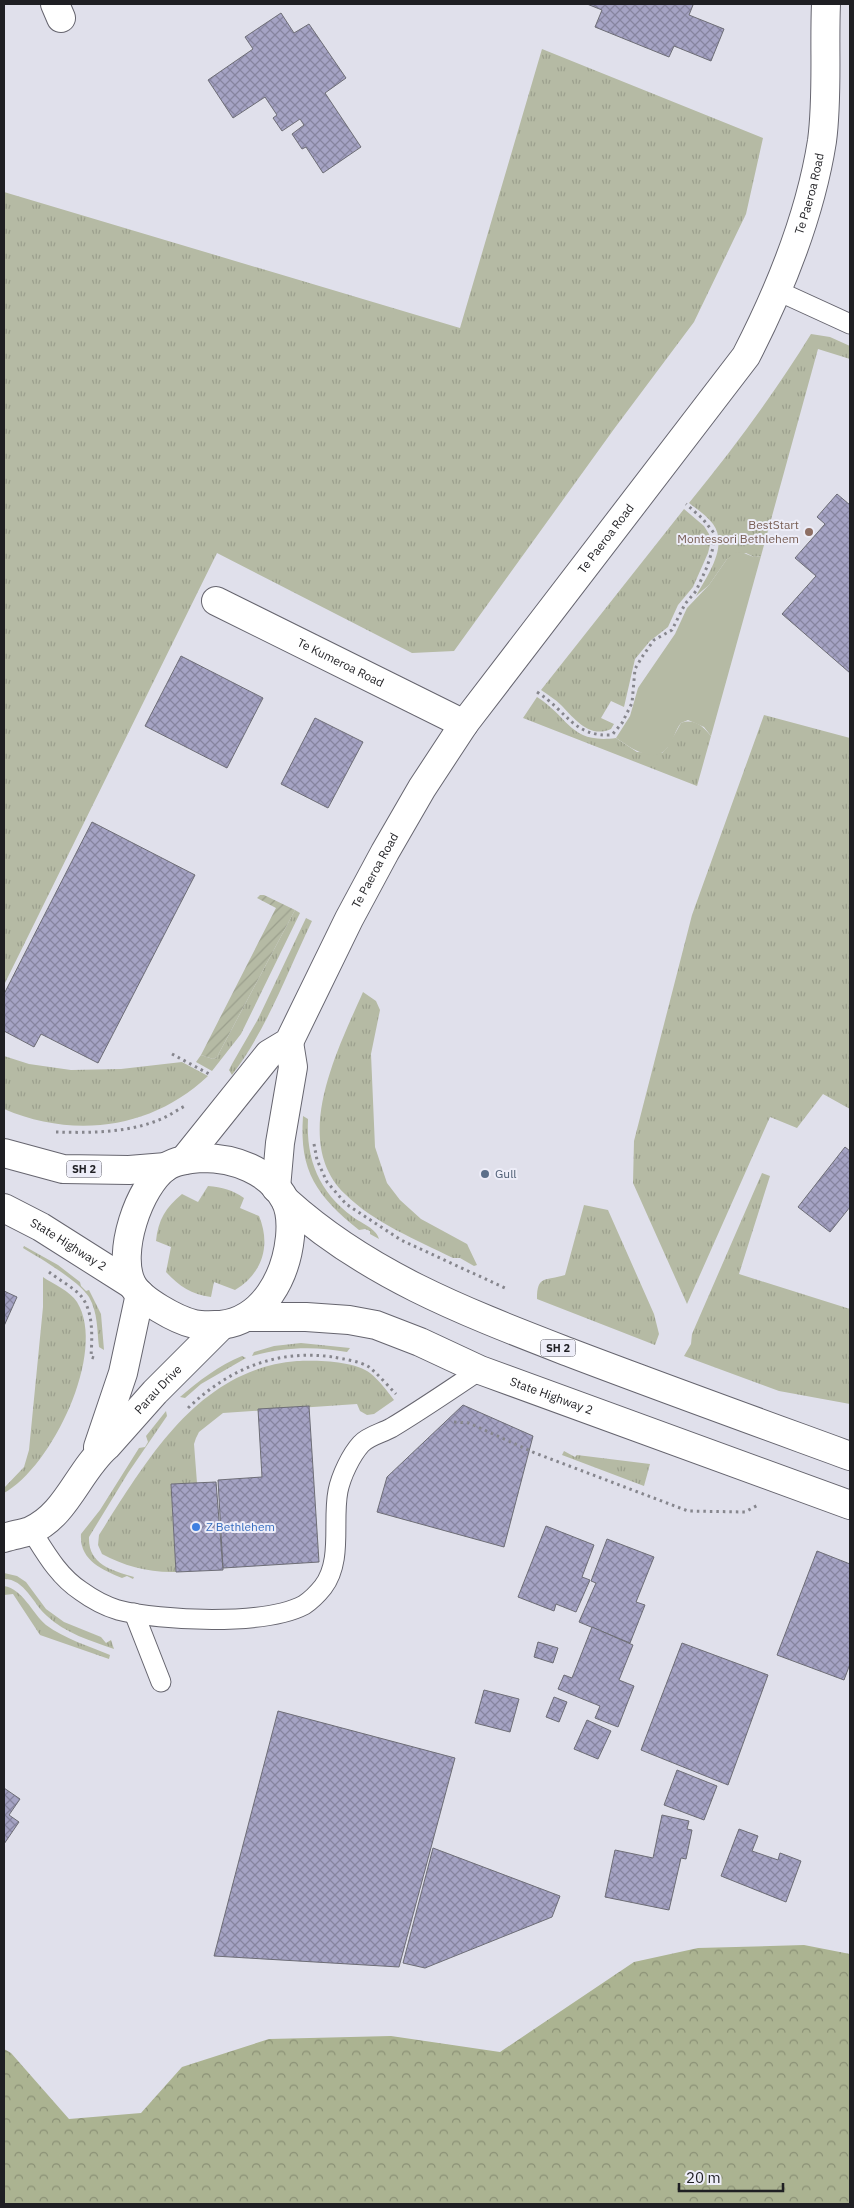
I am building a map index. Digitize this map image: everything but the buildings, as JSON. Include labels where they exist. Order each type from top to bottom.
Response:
[{"type":"main road","name":"Te Paeroa Road","points":[[289,1042],[349,919],[385,852],[422,788],[464,724],[746,356],[778,292],[807,209],[822,139],[825,93],[826,4]]},
{"type":"main road","name":"Te Kumeroa Road","points":[[216,601],[464,724]]},
{"type":"main road","points":[[289,1042],[293,1067],[280,1143],[281,1194],[291,1224],[285,1268],[263,1304],[234,1321],[196,1325],[167,1313],[135,1288],[126,1258],[129,1232],[136,1210],[148,1188],[175,1163],[269,1054],[289,1042]]},
{"type":"main road","name":"SH 2","points":[[4,1153],[63,1169],[129,1170],[218,1158],[234,1161],[249,1167],[281,1194],[312,1225],[349,1251],[405,1282],[479,1317],[850,1456]]},
{"type":"main road","name":"State Highway 2","points":[[4,1208],[41,1227],[135,1288]]},
{"type":"main road","name":"Parau Drive","points":[[96,1456],[123,1373],[135,1288]]},
{"type":"main road","name":"State Highway 2","points":[[234,1321],[306,1317],[349,1320],[376,1325],[420,1342],[480,1370],[850,1505]]},
{"type":"main road","name":"Parau Drive","points":[[4,1538],[31,1530],[57,1510],[96,1456],[192,1353],[234,1321]]},
{"type":"lane","points":[[778,292],[850,324]]},
{"type":"lane","points":[[31,1530],[56,1569],[69,1582],[107,1606],[160,1617],[232,1619],[271,1615],[304,1604],[324,1586],[333,1568],[338,1490],[346,1469],[362,1442],[388,1430],[420,1411],[480,1370]]},
{"type":"lane","points":[[134,1613],[161,1682]]},
{"type":"path","points":[[537,692],[551,701],[581,730],[598,736],[612,735],[622,723],[632,703],[635,669],[654,640],[672,630],[685,604],[696,591],[713,548],[714,533],[702,518],[686,504]]},
{"type":"path","points":[[172,1054],[218,1078]]},
{"type":"path","points":[[54,1132],[88,1133],[131,1127],[160,1120],[192,1100]]},
{"type":"path","points":[[313,1139],[317,1160],[328,1182],[346,1204],[401,1240],[505,1288]]},
{"type":"path","points":[[45,1270],[80,1295],[88,1308],[92,1332],[91,1357]]},
{"type":"path","points":[[183,1412],[234,1372],[256,1362],[313,1354],[342,1358],[368,1366],[399,1396]]},
{"type":"path","points":[[447,1423],[469,1422],[535,1453],[688,1511],[745,1512]]},
{"type":"green space","points":[[542,49],[763,138],[746,214],[694,322],[614,429],[454,651],[412,653],[217,553],[4,985],[4,192],[460,328]]},
{"type":"green space","points":[[811,334],[830,337],[850,346],[850,359],[818,349],[761,556],[754,557],[746,553],[727,559],[709,585],[696,596],[715,561],[719,542],[713,524],[705,515],[689,503],[753,420]]},
{"type":"green space","points":[[684,509],[704,526],[709,534],[711,541],[708,553],[693,587],[678,605],[668,627],[650,641],[635,659],[624,707],[611,701],[601,718],[614,724],[611,729],[596,731],[589,729],[541,690]]},
{"type":"green space","points":[[741,552],[754,557],[761,556],[711,736],[704,727],[688,720],[681,723],[670,744],[662,752],[656,755],[649,755],[635,750],[616,738],[630,716],[638,688],[675,634],[687,608],[709,585],[727,559],[734,553]]},
{"type":"green space","points":[[537,697],[579,733],[601,739],[616,738],[637,752],[662,753],[667,748],[681,723],[694,722],[698,724],[711,736],[697,786],[523,718]]},
{"type":"green space","points":[[764,715],[850,738],[850,1109],[823,1094],[797,1128],[770,1117],[687,1304],[633,1183],[634,1141],[692,915]]},
{"type":"green space","points":[[260,895],[264,895],[295,910],[217,1057],[213,1059],[201,1055],[276,908],[257,898]]},
{"type":"green space","points":[[295,910],[300,913],[241,1034],[212,1071],[196,1062],[201,1055],[213,1059],[217,1057]]},
{"type":"green space","points":[[306,918],[312,921],[276,1000],[256,1039],[232,1075],[229,1070],[258,1019]]},
{"type":"green space","points":[[363,992],[376,1001],[380,1010],[371,1054],[375,1147],[387,1183],[400,1200],[421,1219],[467,1244],[477,1265],[474,1266],[460,1258],[453,1258],[369,1214],[345,1194],[329,1172],[321,1148],[320,1122],[324,1094],[342,1040]]},
{"type":"green space","points":[[4,1056],[29,1064],[71,1070],[121,1069],[182,1062],[208,1076],[186,1094],[162,1108],[137,1118],[111,1124],[85,1126],[58,1124],[4,1109]]},
{"type":"green space","points":[[303,1116],[308,1119],[309,1148],[312,1161],[323,1186],[341,1207],[372,1229],[379,1239],[370,1234],[370,1231],[365,1229],[359,1230],[344,1218],[322,1194],[308,1168],[304,1153]]},
{"type":"green space","points":[[762,1173],[770,1176],[739,1274],[850,1309],[850,1404],[779,1391],[684,1356],[691,1344],[692,1334]]},
{"type":"green space","points":[[208,1186],[227,1189],[244,1198],[240,1208],[259,1216],[264,1237],[262,1258],[258,1267],[245,1283],[235,1290],[214,1282],[211,1297],[192,1292],[181,1286],[166,1272],[171,1247],[156,1241],[161,1220],[171,1204],[182,1194],[198,1202]]},
{"type":"green space","points":[[584,1205],[608,1210],[654,1314],[659,1334],[655,1345],[537,1299],[537,1291],[541,1282],[565,1275]]},
{"type":"green space","points":[[24,1246],[58,1265],[80,1282],[86,1291],[89,1290],[101,1314],[104,1350],[99,1347],[96,1315],[89,1297],[77,1284],[23,1248]]},
{"type":"green space","points":[[43,1277],[66,1291],[77,1302],[85,1324],[85,1349],[80,1378],[70,1407],[56,1435],[40,1460],[22,1480],[4,1493],[4,1488],[24,1467],[29,1450],[43,1307]]},
{"type":"green space","points":[[301,1343],[350,1348],[347,1352],[311,1348],[288,1349],[252,1356],[254,1352],[274,1346]]},
{"type":"green space","points":[[242,1356],[246,1358],[201,1384],[185,1398],[180,1397],[217,1369]]},
{"type":"green space","points":[[297,1361],[335,1362],[363,1369],[377,1379],[394,1400],[374,1414],[367,1415],[360,1411],[357,1404],[223,1413],[199,1432],[196,1438],[194,1444],[197,1483],[171,1484],[176,1572],[138,1568],[102,1554],[98,1545],[99,1535],[136,1477],[179,1423],[204,1400],[231,1381],[262,1368]]},
{"type":"green space","points":[[166,1411],[167,1416],[128,1473],[89,1537],[92,1554],[102,1565],[134,1577],[133,1579],[127,1576],[122,1578],[93,1563],[84,1551],[81,1543],[81,1534],[100,1510],[139,1448],[145,1447],[148,1442],[146,1436]]},
{"type":"green space","points":[[564,1451],[575,1457],[577,1455],[650,1464],[644,1486],[562,1455]]},
{"type":"green space","points":[[4,1573],[17,1576],[26,1582],[46,1609],[64,1622],[101,1637],[106,1643],[111,1640],[114,1649],[79,1636],[54,1622],[18,1583],[4,1579]]},
{"type":"green space","points":[[4,1586],[11,1588],[22,1596],[41,1620],[53,1630],[110,1655],[109,1659],[40,1635],[13,1594],[4,1595]]},
{"type":"green space","points":[[804,1945],[850,1954],[850,2204],[4,2204],[4,2049],[11,2053],[69,2119],[141,2113],[182,2067],[269,2039],[391,2036],[500,2052],[634,1962],[698,1948]]},
{"type":"place","name":"BestStart Montessori Bethlehem","points":[[809,532]]},
{"type":"place","name":"Gull","points":[[485,1174]]},
{"type":"place","name":"Z Bethlehem","points":[[196,1527]]}]
